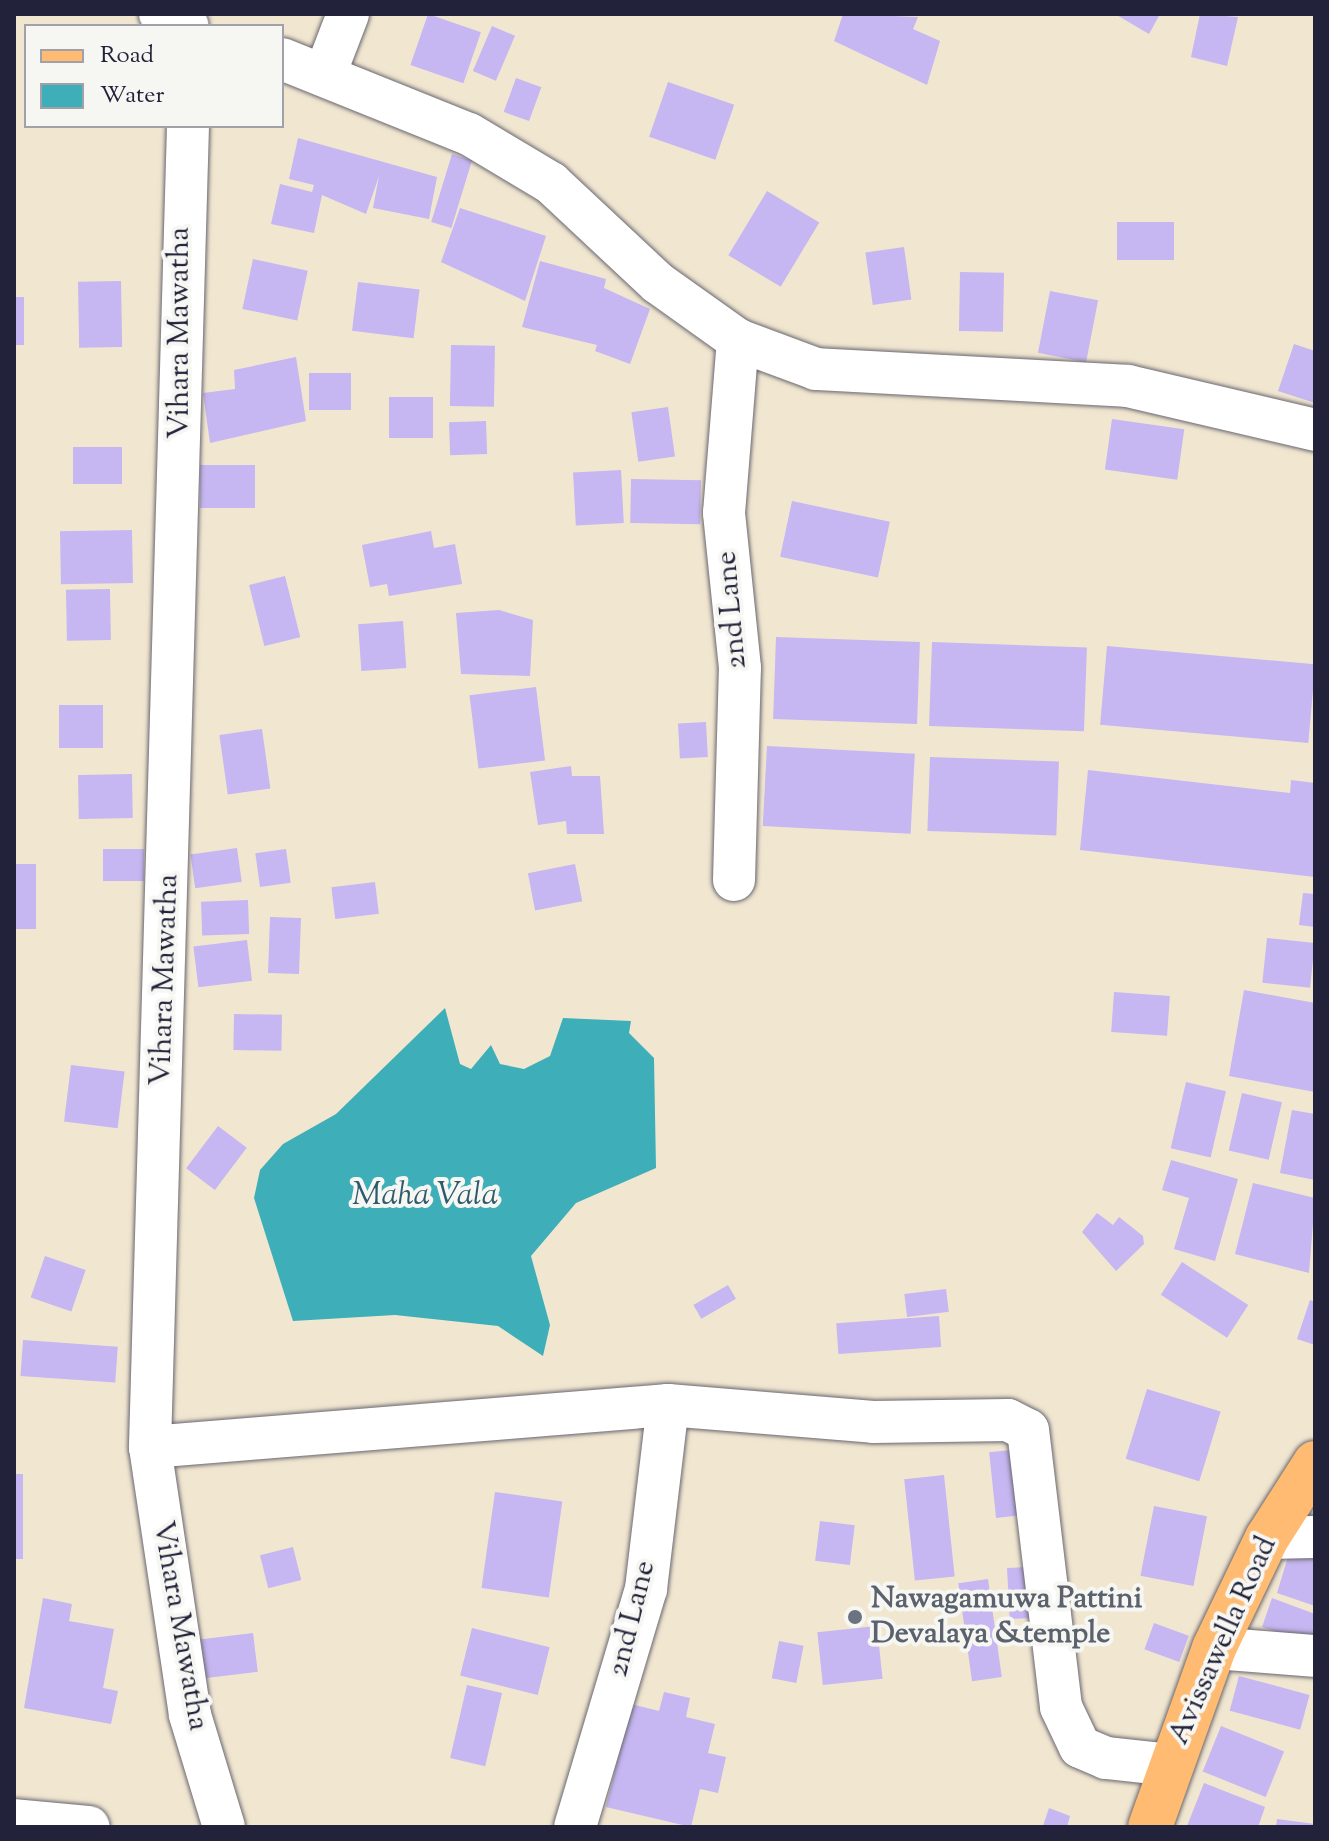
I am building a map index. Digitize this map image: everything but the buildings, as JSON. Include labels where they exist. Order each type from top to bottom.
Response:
[{"type":"main road","name":"Avissawella Road","points":[[1150,1827],[1214,1648],[1267,1538],[1315,1463]]},
{"type":"street","points":[[160,14],[183,24]]},
{"type":"street","points":[[325,74],[348,14]]},
{"type":"street","points":[[284,60],[469,134],[551,183],[658,283],[738,340],[816,369],[1128,386],[1315,430]]},
{"type":"street","name":"Vihara Mawatha","points":[[188,128],[150,1447],[190,1715],[224,1827]]},
{"type":"street","name":"2nd Lane","points":[[734,880],[740,668],[724,513],[738,340]]},
{"type":"street","points":[[150,1447],[668,1405],[873,1422],[1008,1420],[1028,1430],[1061,1707],[1080,1747],[1106,1758],[1170,1765]]},
{"type":"street","name":"2nd Lane","points":[[575,1827],[646,1589],[668,1405]]},
{"type":"street","points":[[1267,1538],[1315,1537]]},
{"type":"street","points":[[1214,1648],[1315,1656]]},
{"type":"street","points":[[27,1823],[89,1827]]},
{"type":"water","name":"Maha Vala","points":[[445,1008],[460,1064],[471,1069],[491,1045],[500,1064],[524,1069],[550,1056],[563,1018],[631,1021],[629,1033],[654,1058],[656,1168],[576,1203],[531,1256],[550,1325],[543,1356],[498,1326],[395,1315],[293,1321],[254,1198],[260,1170],[283,1144],[336,1114]]},
{"type":"place","name":"Nawagamuwa Pattini Devalaya &temple","points":[[855,1617]]}]
